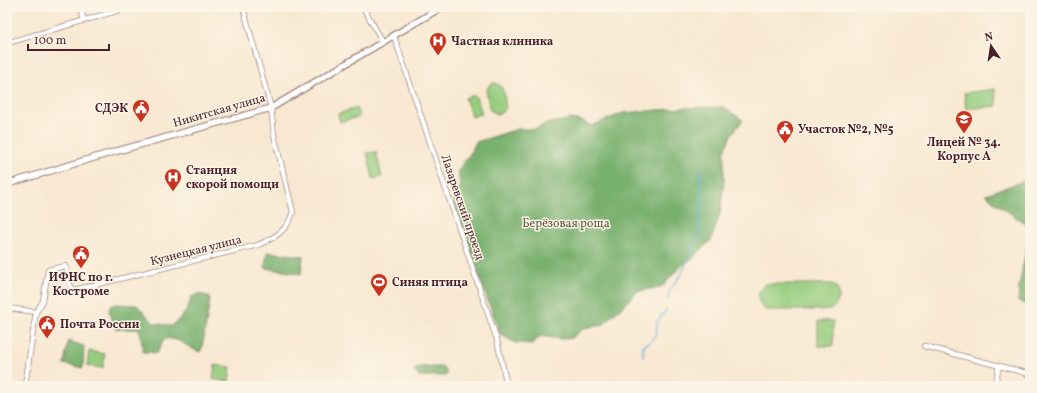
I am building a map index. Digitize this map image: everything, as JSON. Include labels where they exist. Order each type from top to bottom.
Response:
[{"type":"street","points":[[80,7],[84,20]]},
{"type":"street","points":[[7,43],[130,7]]},
{"type":"street","points":[[243,7],[271,108]]},
{"type":"street","points":[[363,7],[383,42]]},
{"type":"street","name":"Никитская улица","points":[[7,184],[110,153],[271,108],[441,7]]},
{"type":"street","name":"Лазаревский проезд","points":[[394,36],[497,340],[507,386]]},
{"type":"street","name":"Кузнецкая улица","points":[[36,312],[43,301],[48,270],[66,266],[71,288],[74,290],[258,245],[280,232],[290,223],[293,212],[274,135],[271,108]]},
{"type":"street","points":[[7,308],[36,312],[25,386]]},
{"type":"street","points":[[924,346],[1030,374]]},
{"type":"street","points":[[995,386],[999,366]]},
{"type":"green space","points":[[493,83],[500,86],[504,92],[506,108],[501,113],[497,114],[490,110],[486,91],[490,84]]},
{"type":"green space","points":[[995,89],[997,106],[966,109],[964,93]]},
{"type":"green space","points":[[475,95],[482,113],[472,117],[465,98]]},
{"type":"green space","name":"Берёзовая роща","points":[[723,107],[743,120],[731,135],[724,152],[724,181],[720,214],[711,240],[694,257],[679,268],[664,285],[658,288],[638,291],[603,325],[584,328],[572,338],[561,339],[540,336],[533,344],[515,343],[500,334],[453,204],[456,191],[461,186],[459,180],[460,168],[476,142],[518,129],[535,129],[550,123],[572,119],[582,121],[591,126],[623,113],[682,108]]},
{"type":"green space","points":[[357,108],[359,117],[340,122],[338,114]]},
{"type":"green space","points":[[376,152],[382,177],[373,179],[367,153]]},
{"type":"green space","points":[[1030,179],[1030,227],[994,202],[986,194]]},
{"type":"green space","points":[[1030,229],[1030,305],[1018,302],[1019,286]]},
{"type":"green space","points":[[267,252],[303,256],[301,274],[265,268]]},
{"type":"green space","points":[[766,284],[832,284],[838,290],[839,297],[836,304],[830,310],[766,310],[760,304],[758,297],[760,290]]},
{"type":"green space","points":[[198,294],[208,296],[210,300],[202,348],[200,352],[174,339],[164,339],[157,353],[143,352],[140,330],[116,329],[109,311],[110,306],[117,304],[137,305],[154,323],[172,326],[187,310],[191,297]]},
{"type":"green space","points":[[818,321],[833,321],[833,346],[818,346]]},
{"type":"green space","points":[[68,341],[84,346],[83,368],[64,364]]},
{"type":"green space","points":[[89,351],[105,354],[103,368],[87,366]]},
{"type":"green space","points":[[215,365],[231,367],[229,382],[213,379]]},
{"type":"green space","points":[[419,367],[442,367],[446,371],[446,376],[418,376],[414,370]]},
{"type":"waterway","points":[[668,299],[670,290],[681,275],[698,237],[702,201],[700,168]]},
{"type":"waterway","points":[[643,356],[643,346],[650,342],[656,334],[657,322],[667,309]]},
{"type":"place","name":"Частная клиника","points":[[438,56]]},
{"type":"place","name":"СДЭК","points":[[141,123]]},
{"type":"place","name":"Лицей № 34. Корпус А","points":[[964,134]]},
{"type":"place","name":"Участок №2, №5","points":[[785,144]]},
{"type":"place","name":"Станция скорой помощи","points":[[173,192]]},
{"type":"place","name":"ИФНС по г. Костроме","points":[[81,269]]},
{"type":"place","name":"Синяя птица","points":[[379,297]]},
{"type":"place","name":"Почта России","points":[[47,339]]}]
